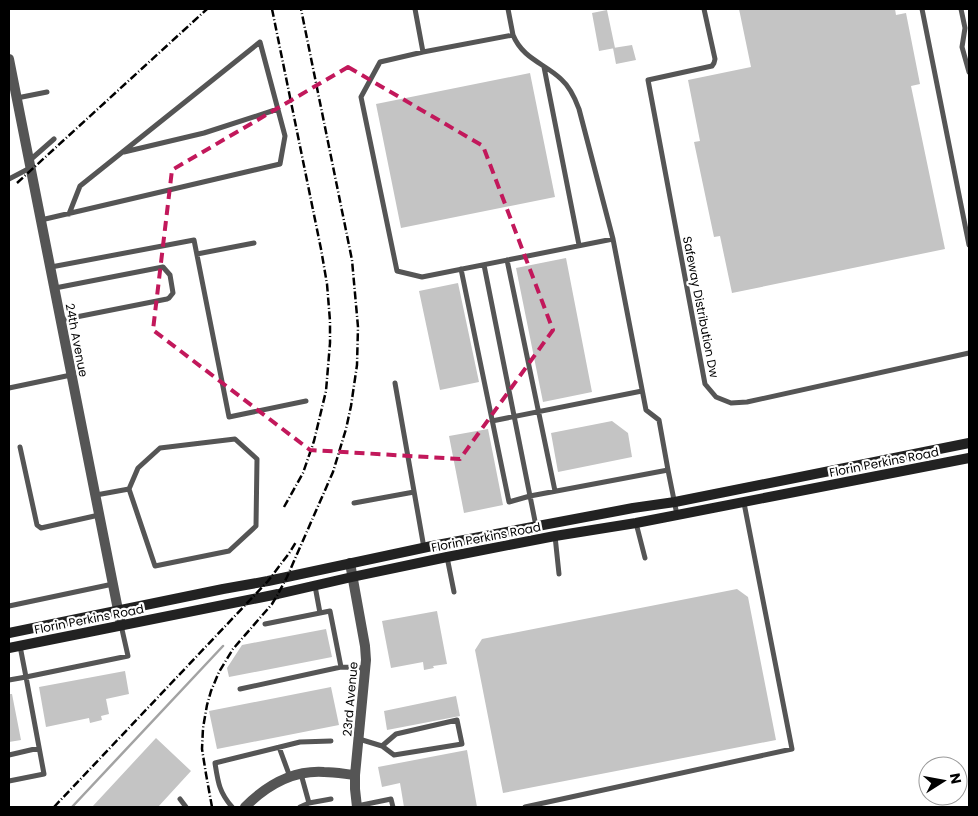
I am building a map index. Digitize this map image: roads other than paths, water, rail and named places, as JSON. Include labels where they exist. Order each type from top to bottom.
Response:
[{"type":"main road","name":"Florin Perkins Road","points":[[9,633],[424,548],[675,502],[969,443]]},
{"type":"main road","name":"Florin Perkins Road","points":[[9,648],[447,557],[555,536],[636,524],[969,458]]},
{"type":"street","name":"24th Avenue","points":[[9,59],[10,74],[17,98],[121,625]]},
{"type":"street","name":"23rd Avenue","points":[[350,563],[365,646],[366,668],[355,775],[357,807]]},
{"type":"street","points":[[245,807],[268,787],[290,777],[324,772],[355,775]]},
{"type":"lane","points":[[415,9],[423,52]]},
{"type":"lane","points":[[508,9],[513,34],[520,48],[561,79],[571,91],[579,109],[612,239],[646,410],[660,420],[677,515]]},
{"type":"lane","name":"Safeway Distribution Dw","points":[[704,9],[715,59],[714,64],[648,80],[705,384],[716,397],[731,403],[747,402],[969,353]]},
{"type":"lane","points":[[922,9],[969,245]]},
{"type":"lane","points":[[960,9],[965,28],[962,47],[969,72]]},
{"type":"lane","points":[[513,34],[380,62],[361,97],[397,271],[422,277],[612,239]]},
{"type":"lane","points":[[41,220],[69,214],[280,164],[285,136],[260,42],[80,186],[69,214]]},
{"type":"lane","points":[[544,67],[579,246]]},
{"type":"lane","points":[[17,98],[47,92]]},
{"type":"lane","points":[[123,152],[204,133],[278,108]]},
{"type":"lane","points":[[9,179],[30,164],[54,139]]},
{"type":"lane","points":[[50,267],[194,240],[229,417],[306,401]]},
{"type":"lane","points":[[196,254],[254,243]]},
{"type":"lane","points":[[507,260],[555,491]]},
{"type":"lane","points":[[484,264],[536,526]]},
{"type":"lane","points":[[54,288],[163,267],[170,275],[173,293],[169,298],[60,321]]},
{"type":"lane","points":[[461,269],[509,502],[530,496],[668,470]]},
{"type":"lane","points":[[9,388],[71,375]]},
{"type":"lane","points":[[395,384],[424,548]]},
{"type":"lane","points":[[492,421],[642,391]]},
{"type":"lane","points":[[235,439],[256,459],[256,526],[229,551],[155,566],[129,489],[138,468],[160,448],[235,439]]},
{"type":"lane","points":[[20,447],[36,525],[40,528],[100,515]]},
{"type":"lane","points":[[96,495],[129,489]]},
{"type":"lane","points":[[354,503],[414,492]]},
{"type":"lane","points":[[525,807],[792,750],[744,503]]},
{"type":"lane","points":[[636,524],[645,558]]},
{"type":"lane","points":[[555,536],[560,574]]},
{"type":"lane","points":[[447,557],[454,592]]},
{"type":"lane","points":[[9,606],[113,584]]},
{"type":"lane","points":[[314,585],[320,613]]},
{"type":"lane","points":[[265,624],[330,611],[341,667]]},
{"type":"lane","points":[[9,680],[128,656],[121,625]]},
{"type":"lane","points":[[9,781],[44,774],[20,645]]},
{"type":"lane","points":[[240,689],[341,667],[366,668]]},
{"type":"lane","points":[[359,740],[382,746],[394,756],[462,744],[457,720],[396,734],[382,746]]},
{"type":"lane","points":[[232,807],[224,798],[218,783],[215,763],[300,742],[331,740]]},
{"type":"lane","points":[[279,747],[290,777]]},
{"type":"lane","points":[[9,755],[39,748]]},
{"type":"lane","points":[[301,774],[309,803]]},
{"type":"lane","points":[[180,799],[186,807]]},
{"type":"lane","points":[[300,807],[309,803],[331,799]]},
{"type":"lane","points":[[357,807],[391,799],[393,807]]},
{"type":"waterway","points":[[72,807],[223,646]]},
{"type":"railway","points":[[17,183],[207,9]]},
{"type":"railway","points":[[272,9],[321,249],[327,284],[330,321],[326,391],[314,441],[303,473],[284,507]]},
{"type":"railway","points":[[212,807],[202,749],[203,728],[211,691],[219,672],[233,649],[272,604],[287,577],[333,472],[346,429],[357,365],[358,327],[352,260],[301,9]]},
{"type":"railway","points":[[54,807],[268,581],[296,542]]}]
